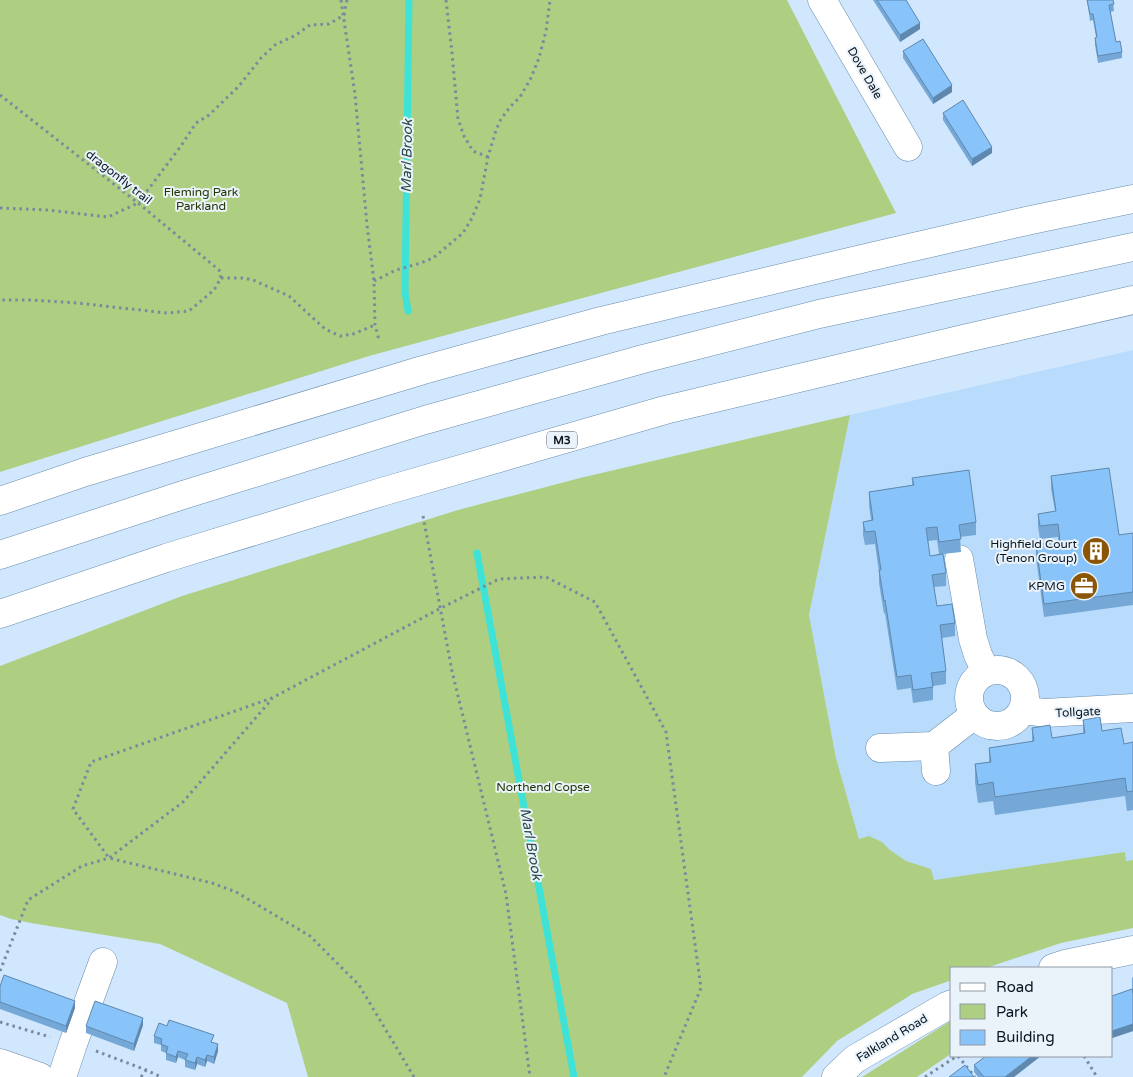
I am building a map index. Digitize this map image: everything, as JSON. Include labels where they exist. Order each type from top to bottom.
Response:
[{"type":"main road","name":"Dove Dale","points":[[822,0],[908,147]]},
{"type":"main road","points":[[0,501],[85,472],[414,373],[601,321],[1022,222],[1133,199]]},
{"type":"main road","points":[[0,555],[183,495],[425,420],[643,360],[819,314],[1133,247]]},
{"type":"main road","name":"M3","points":[[0,614],[166,558],[385,491],[665,410],[1133,300]]},
{"type":"main road","points":[[959,559],[973,639],[986,671]]},
{"type":"main road","points":[[996,669],[1014,675],[1021,682],[1025,691],[1023,710],[1009,724],[989,725],[974,715],[970,706],[969,690],[973,682],[986,671],[996,669]]},
{"type":"main road","name":"Tollgate","points":[[1023,710],[1045,714],[1133,708]]},
{"type":"main road","points":[[880,748],[935,759],[974,715]]},
{"type":"main road","points":[[1056,967],[1133,950]]},
{"type":"main road","points":[[62,1077],[103,962]]},
{"type":"main road","name":"Falkland Road","points":[[836,1077],[855,1059],[950,1005]]},
{"type":"main road","points":[[0,1063],[40,1077]]},
{"type":"path","points":[[341,0],[355,94],[374,281],[375,325],[379,340]]},
{"type":"path","points":[[0,208],[48,210],[108,217],[138,202],[181,146],[196,123],[209,115],[239,86],[262,58],[276,45],[310,26],[329,24],[344,15],[347,0]]},
{"type":"path","points":[[446,0],[458,119],[464,136],[473,151],[488,157]]},
{"type":"path","points":[[374,281],[396,270],[433,258],[463,233],[480,200],[488,157],[496,130],[501,119],[520,97],[530,80],[539,58],[546,31],[550,0]]},
{"type":"path","name":"dragonfly trail","points":[[0,95],[138,202],[219,270],[221,278]]},
{"type":"path","points":[[0,300],[68,302],[167,313],[189,311],[214,290],[221,278],[243,278],[253,280],[289,296],[325,329],[340,336],[353,334],[375,325]]},
{"type":"path","points":[[423,516],[452,671],[506,894],[530,1077]]},
{"type":"path","points":[[414,1077],[359,986],[310,936],[236,892],[203,880],[109,858],[73,809],[91,762],[272,698],[499,579],[546,578],[595,602],[666,732],[701,988],[664,1077]]},
{"type":"path","points":[[0,971],[28,900],[82,866],[109,858],[183,802],[272,698]]},
{"type":"path","points":[[926,1077],[956,1057]]},
{"type":"path","points":[[959,1057],[975,1077]]},
{"type":"path","points":[[1085,1057],[1097,1077]]},
{"type":"path","points":[[141,1077],[146,1070]]},
{"type":"shaded area","points":[[1133,350],[1133,924],[988,961],[859,839],[836,758],[809,615],[850,415]]},
{"type":"green space","name":"Fleming Park Parkland","points":[[0,0],[787,0],[896,213],[369,356],[0,472]]},
{"type":"green space","name":"Northend Copse","points":[[850,415],[809,615],[836,758],[859,839],[869,836],[882,842],[906,861],[931,869],[934,880],[1125,852],[1126,861],[1133,860],[1133,928],[1061,943],[989,967],[950,967],[950,981],[912,994],[837,1041],[802,1077],[308,1077],[287,1003],[160,944],[31,923],[0,915],[0,666],[182,596],[458,510],[580,478]]},
{"type":"green space","points":[[950,1021],[950,1054],[917,1077],[862,1077]]},
{"type":"building","points":[[877,0],[906,0],[920,23],[900,35]]},
{"type":"building","points":[[1087,0],[1113,0],[1114,4],[1109,5],[1116,42],[1120,41],[1122,52],[1098,56],[1093,14],[1090,14]]},
{"type":"building","points":[[923,39],[952,85],[933,98],[903,51]]},
{"type":"building","points":[[963,100],[992,147],[972,159],[943,113]]},
{"type":"building","name":"Highfield Court (Tenon Group)","points":[[1109,468],[1119,535],[1133,533],[1133,592],[1044,604],[1036,545],[1060,541],[1058,524],[1040,526],[1038,514],[1056,511],[1051,476]]},
{"type":"building","points":[[969,470],[976,522],[959,525],[961,539],[939,542],[937,527],[926,528],[930,556],[943,554],[946,573],[932,575],[937,606],[952,604],[955,623],[940,625],[946,671],[931,673],[933,687],[913,690],[911,675],[897,677],[879,570],[881,570],[875,531],[865,532],[863,522],[873,520],[869,492],[914,485],[912,478]]},
{"type":"building","points":[[1100,717],[1102,731],[1121,728],[1124,744],[1133,742],[1133,791],[1127,792],[1125,778],[995,797],[993,782],[978,785],[975,764],[991,762],[989,748],[1034,741],[1032,728],[1050,725],[1052,738],[1085,733],[1083,720]]},
{"type":"building","points":[[4,975],[75,1001],[66,1026],[0,1002],[0,986]]},
{"type":"building","points":[[1132,989],[1133,1024],[1113,1031],[1113,996]]},
{"type":"building","points":[[95,1001],[143,1018],[134,1044],[86,1026]]},
{"type":"building","points":[[169,1020],[214,1035],[211,1042],[218,1044],[214,1057],[207,1055],[205,1060],[197,1057],[195,1063],[185,1060],[188,1054],[178,1051],[176,1057],[166,1053],[168,1047],[161,1044],[162,1039],[154,1036],[159,1023],[167,1026]]},
{"type":"building","points":[[985,1057],[1031,1057],[1005,1077],[984,1077],[974,1065]]},
{"type":"building","points":[[965,1065],[974,1077],[949,1077]]},
{"type":"waterway","name":"Marl Brook","points":[[408,311],[405,292],[409,0]]},
{"type":"waterway","name":"Marl Brook","points":[[477,553],[574,1077]]},
{"type":"place","name":"Highfield Court (Tenon Group)","points":[[1096,551]]},
{"type":"place","name":"KPMG","points":[[1084,586]]}]
